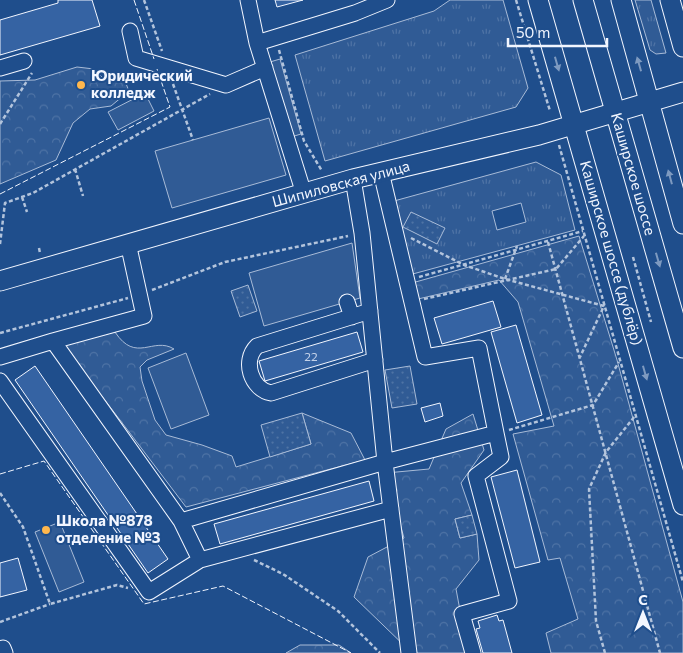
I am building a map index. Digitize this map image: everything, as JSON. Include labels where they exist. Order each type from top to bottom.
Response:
[{"type":"main road","name":"Каширское шоссе (дублёр)","points":[[538,0],[683,505]]},
{"type":"main road","name":"Каширское шоссе","points":[[584,0],[683,348]]},
{"type":"main road","points":[[621,0],[683,224]]},
{"type":"main road","points":[[670,0],[683,47]]},
{"type":"main road","name":"Шипиловская улица","points":[[0,281],[353,179],[575,124],[683,92]]},
{"type":"lane","points":[[248,0],[257,43],[304,194]]},
{"type":"lane","points":[[257,43],[274,36],[355,12],[386,0]]},
{"type":"lane","points":[[130,31],[136,58],[226,85],[266,68]]},
{"type":"lane","points":[[0,68],[30,64]]},
{"type":"lane","points":[[380,172],[425,357],[479,348],[501,457],[476,476],[509,601],[462,614],[473,653]]},
{"type":"lane","points":[[353,179],[362,233],[385,462],[409,653]]},
{"type":"lane","points":[[0,357],[144,316],[128,243]]},
{"type":"lane","points":[[347,302],[352,317]]},
{"type":"lane","points":[[370,311],[257,346],[251,352],[249,362],[255,385],[262,391],[271,393],[375,360]]},
{"type":"lane","points":[[53,341],[181,521],[200,560]]},
{"type":"lane","points":[[0,381],[149,592],[200,560],[391,509]]},
{"type":"lane","points":[[181,521],[385,462],[496,433]]},
{"type":"path","points":[[516,0],[550,111]]},
{"type":"path","points":[[274,36],[304,141],[324,177]]},
{"type":"path","points":[[0,124],[30,64]]},
{"type":"path","points":[[0,205],[22,197],[226,85]]},
{"type":"path","points":[[182,108],[193,140]]},
{"type":"path","points":[[558,139],[619,362],[683,582]]},
{"type":"path","points":[[74,169],[82,196]]},
{"type":"path","points":[[22,197],[27,212]]},
{"type":"path","points":[[0,244],[5,203]]},
{"type":"path","points":[[395,229],[464,265],[505,279],[563,293],[604,306]]},
{"type":"path","points":[[407,280],[583,231]]},
{"type":"path","points":[[0,333],[139,295],[226,262],[362,233]]},
{"type":"path","points":[[412,302],[505,279],[556,269],[584,236]]},
{"type":"path","points":[[548,242],[660,653]]},
{"type":"path","points":[[505,279],[517,246]]},
{"type":"path","points":[[39,248],[40,254]]},
{"type":"path","points":[[633,257],[651,322]]},
{"type":"path","points":[[580,357],[604,306]]},
{"type":"path","points":[[496,433],[593,405],[619,362]]},
{"type":"path","points":[[605,653],[596,621],[589,489],[606,452],[635,416]]},
{"type":"path","points":[[0,493],[23,527],[50,604]]},
{"type":"path","points":[[233,550],[283,574],[338,610],[380,653]]},
{"type":"path","points":[[0,622],[50,604],[117,585],[149,592]]},
{"type":"green space","points":[[450,0],[503,0],[528,88],[516,107],[325,161],[295,55],[434,11]]},
{"type":"green space","points":[[635,0],[651,0],[666,53],[656,54],[650,50]]},
{"type":"green space","points":[[77,67],[94,69],[103,78],[122,74],[129,91],[111,106],[90,109],[73,123],[56,160],[0,184],[0,81],[35,80]]},
{"type":"green space","points":[[536,162],[561,175],[575,230],[409,275],[394,201]],"holes":[[[521,203],[526,222],[497,230],[492,211]]]},
{"type":"green space","points":[[411,212],[445,228],[437,244],[403,227]]},
{"type":"green space","points":[[579,236],[617,360],[683,602],[683,653],[551,653],[546,633],[578,619],[560,558],[548,560],[513,434],[554,426],[518,302],[499,280],[418,299],[412,283]]},
{"type":"green space","points":[[248,285],[257,311],[240,317],[231,291]]},
{"type":"green space","points":[[115,332],[130,346],[144,348],[159,345],[174,349],[147,360],[140,367],[142,381],[155,420],[166,435],[232,456],[236,467],[311,444],[302,413],[351,433],[365,460],[186,507],[63,345]]},
{"type":"green space","points":[[410,366],[417,404],[392,408],[385,370]]},
{"type":"green space","points":[[302,413],[311,444],[270,457],[261,425]]},
{"type":"green space","points":[[473,414],[484,450],[461,483],[472,515],[455,519],[460,538],[477,534],[479,560],[456,589],[468,653],[412,653],[354,597],[368,557],[404,538],[386,473],[429,469],[446,429]]},
{"type":"green space","points":[[472,515],[477,534],[460,538],[455,519]]},
{"type":"green space","points":[[300,645],[339,645],[351,653],[286,653]]},
{"type":"shaded area","points":[[280,59],[301,134],[291,137],[270,62]]},
{"type":"shaded area","points":[[145,93],[154,111],[118,130],[108,112]]},
{"type":"shaded area","points":[[269,118],[286,175],[172,208],[155,151]]},
{"type":"shaded area","points":[[352,243],[360,298],[264,326],[249,273]]},
{"type":"shaded area","points":[[186,353],[209,415],[171,429],[148,368]]},
{"type":"shaded area","points":[[60,522],[84,582],[59,592],[35,532]]},
{"type":"building","points":[[58,0],[92,0],[100,26],[0,55],[0,20],[58,3]]},
{"type":"building","points":[[275,0],[303,0],[277,7]]},
{"type":"building","points":[[493,301],[501,327],[442,344],[434,318]]},
{"type":"building","points":[[516,325],[542,415],[517,423],[491,332]]},
{"type":"building","points":[[357,332],[363,352],[265,381],[259,361]]},
{"type":"building","points":[[35,366],[168,559],[148,573],[15,380]]},
{"type":"building","points":[[440,403],[443,416],[425,422],[421,408]]},
{"type":"building","points":[[517,470],[540,562],[515,568],[491,477]]},
{"type":"building","points":[[369,481],[374,501],[220,544],[214,524]]},
{"type":"building","points":[[18,558],[27,590],[0,597],[0,563]]},
{"type":"building","points":[[497,615],[499,621],[503,620],[512,653],[483,653],[476,629],[480,628],[478,621]]},
{"type":"fence","points":[[134,0],[154,59]]},
{"type":"fence","points":[[0,194],[170,107],[157,69]]},
{"type":"fence","points":[[0,474],[44,461],[144,604],[223,586],[351,653]]},
{"type":"place","name":"Юридический колледж","points":[[81,85]]},
{"type":"place","name":"Школа №878 отделение №3","points":[[46,530]]}]
